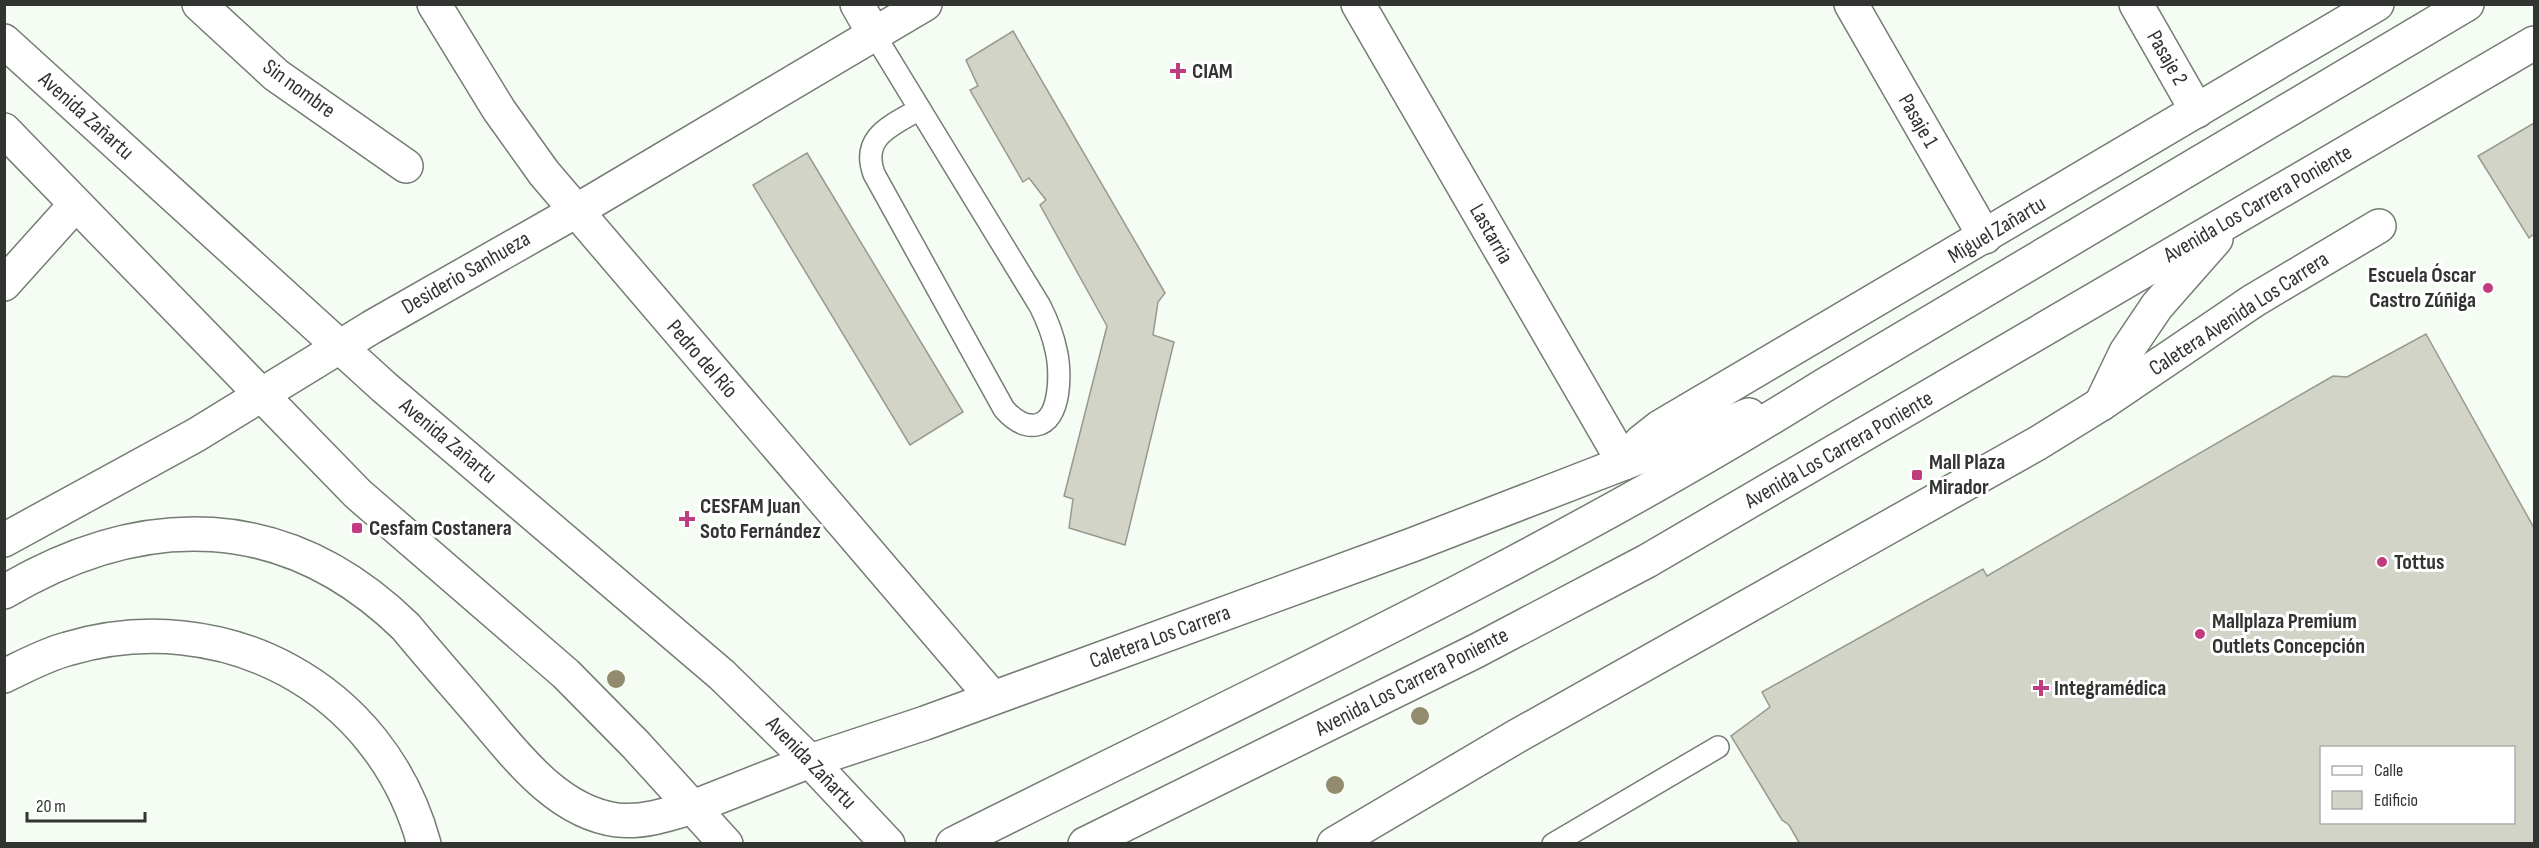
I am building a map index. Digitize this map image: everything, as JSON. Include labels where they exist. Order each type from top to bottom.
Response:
[{"type":"street","name":"Sin nombre","points":[[199,4],[276,75],[406,165]]},
{"type":"street","name":"Pedro del Río","points":[[434,4],[500,110],[544,173],[992,698]]},
{"type":"street","points":[[857,4],[874,34]]},
{"type":"street","name":"Desiderio Sanhueza","points":[[4,540],[196,435],[340,347],[576,211],[925,4]]},
{"type":"street","name":"Lastarria","points":[[1358,4],[1624,463]]},
{"type":"street","name":"Pasaje 1","points":[[1851,4],[1985,237]]},
{"type":"street","name":"Pasaje 2","points":[[2136,4],[2197,111]]},
{"type":"street","name":"Miguel Zañartu","points":[[1624,463],[1641,442],[1660,427],[2377,4]]},
{"type":"street","points":[[953,843],[1376,634],[1573,532],[1725,447],[1823,386],[2467,4]]},
{"type":"street","name":"Avenida Zañartu","points":[[4,41],[340,347],[722,675],[810,761],[888,843]]},
{"type":"street","name":"Avenida Los Carrera Poniente","points":[[1085,843],[1476,651],[1647,561],[2535,43]]},
{"type":"street","points":[[4,130],[358,494],[566,674],[636,745],[726,843]]},
{"type":"street","points":[[4,284],[75,205]]},
{"type":"street","points":[[1334,843],[1517,736],[2038,443],[2101,404],[2126,352],[2157,306],[2235,217]]},
{"type":"street","name":"Caletera Avenida Los Carrera","points":[[2101,404],[2253,301],[2379,226]]},
{"type":"street","name":"Caletera Los Carrera","points":[[4,591],[92,549],[133,539],[171,535],[209,535],[247,539],[278,547],[337,573],[384,606],[406,627],[522,762],[554,791],[589,812],[617,820],[667,815],[810,761],[992,698],[1412,545],[1823,386]]},
{"type":"street","points":[[4,675],[67,649],[101,641],[142,637],[203,640],[258,655],[290,670],[321,689],[342,707],[380,749],[408,798],[424,843]]},
{"type":"lane","points":[[874,34],[920,109],[1040,306],[1047,321],[1057,352],[1058,386],[1053,413],[1047,420],[1037,425],[1017,421],[1004,409],[874,174],[870,156],[877,138],[884,131],[920,109]]},
{"type":"lane","points":[[1553,843],[1718,747]]},
{"type":"building","points":[[1013,31],[1165,293],[1158,302],[1153,335],[1174,342],[1125,545],[1069,528],[1073,499],[1064,496],[1107,326],[1040,205],[1046,200],[1029,178],[1023,182],[970,90],[978,86],[966,60]]},
{"type":"building","points":[[2534,123],[2534,234],[2529,238],[2478,156]]},
{"type":"building","points":[[807,153],[963,412],[910,445],[753,185]]},
{"type":"building","name":"Mallplaza Premium Outlets Concepción","points":[[2426,334],[2534,528],[2534,844],[1800,844],[1789,825],[1782,820],[1731,736],[1770,707],[1762,692],[1983,569],[1987,576],[2333,376],[2347,377]]},
{"type":"place","name":"CIAM","points":[[1178,71]]},
{"type":"place","name":"Escuela Óscar Castro Zúñiga","points":[[2488,288]]},
{"type":"place","name":"Mall Plaza Mirador","points":[[1917,475]]},
{"type":"place","name":"CESFAM Juan Soto Fernández","points":[[687,519]]},
{"type":"place","name":"Cesfam Costanera","points":[[357,528]]},
{"type":"place","name":"Tottus","points":[[2382,562]]},
{"type":"place","name":"Mallplaza Premium Outlets Concepción","points":[[2200,634]]},
{"type":"place","name":"Integramédica","points":[[2041,688]]}]
